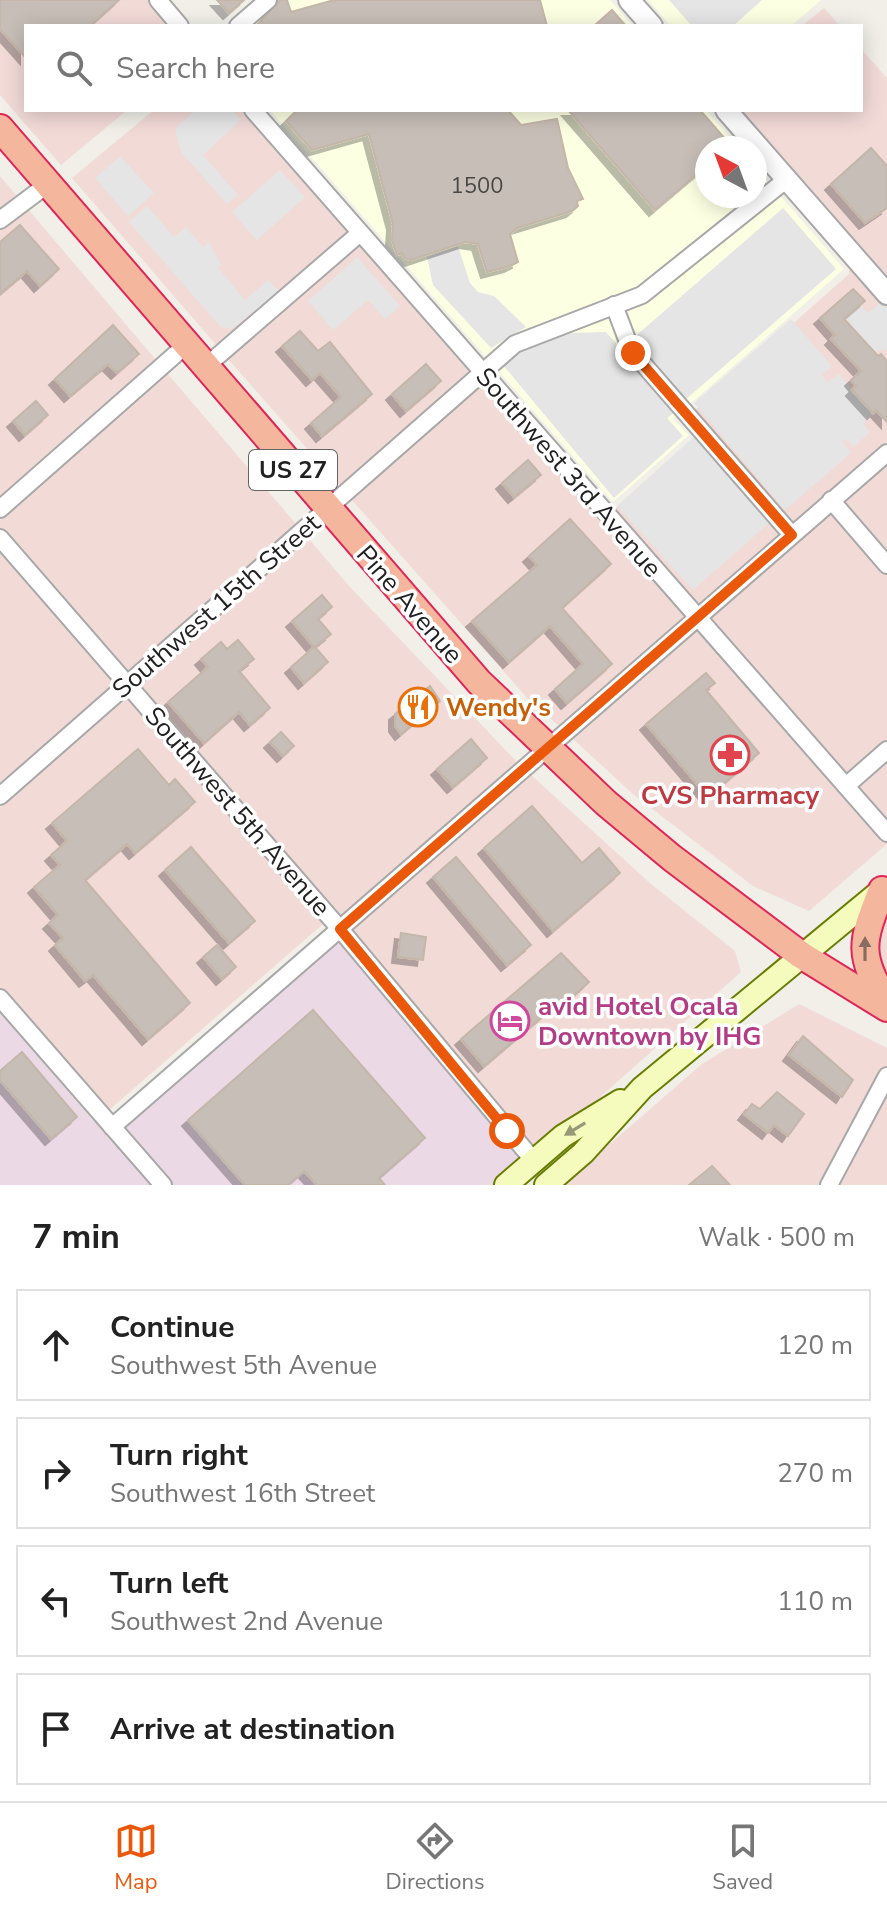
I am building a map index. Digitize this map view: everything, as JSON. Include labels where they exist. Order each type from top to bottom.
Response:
[{"type":"highway","name":"Pine Avenue","points":[[0,128],[479,682],[546,748],[660,849],[801,955],[887,1006]]},
{"type":"highway","points":[[884,888],[866,929],[864,948],[866,968],[887,1006]]},
{"type":"main road","points":[[551,1183],[642,1088],[884,888]]},
{"type":"main road","points":[[506,1185],[563,1136],[642,1088]]},
{"type":"street","points":[[158,0],[178,24]]},
{"type":"street","points":[[240,24],[268,0]]},
{"type":"street","points":[[629,0],[650,24]]},
{"type":"street","name":"Southwest 3rd Avenue","points":[[255,112],[887,833]]},
{"type":"street","points":[[728,112],[887,294]]},
{"type":"street","name":"Southwest 15th Street","points":[[0,796],[526,337],[642,295],[787,179]]},
{"type":"street","points":[[0,220],[48,184]]},
{"type":"street","points":[[205,367],[360,233]]},
{"type":"street","points":[[614,305],[631,350],[792,535]]},
{"type":"street","points":[[0,509],[186,345]]},
{"type":"street","points":[[112,1127],[887,453]]},
{"type":"street","points":[[831,500],[887,565]]},
{"type":"street","name":"Southwest 5th Avenue","points":[[0,538],[340,929],[534,1161]]},
{"type":"street","points":[[846,786],[887,750]]},
{"type":"street","points":[[0,998],[163,1185]]},
{"type":"street","points":[[829,1185],[887,1076]]},
{"type":"shaded area","points":[[0,0],[165,0],[186,24],[24,24],[24,112],[125,112],[61,165],[0,95]]},
{"type":"shaded area","points":[[281,0],[610,0],[631,24],[254,24]]},
{"type":"shaded area","points":[[648,0],[821,0],[793,24],[669,24]]},
{"type":"shaded area","points":[[669,0],[762,0],[735,24],[690,24]]},
{"type":"shaded area","points":[[824,8],[838,24],[804,24]]},
{"type":"shaded area","points":[[863,51],[887,78],[887,282],[767,145],[767,136],[759,136],[738,112],[863,112]]},
{"type":"shaded area","points":[[152,112],[262,112],[357,224],[217,346],[72,178]]},
{"type":"shaded area","points":[[193,112],[234,112],[241,120],[203,155],[238,195],[227,204],[181,152],[175,129]]},
{"type":"shaded area","points":[[272,112],[708,112],[729,136],[695,136],[695,208],[767,208],[767,181],[844,269],[673,419],[689,435],[613,502]]},
{"type":"shaded area","points":[[120,156],[154,193],[128,216],[95,178]]},
{"type":"shaded area","points":[[280,170],[305,197],[257,240],[232,212]]},
{"type":"shaded area","points":[[0,176],[16,195],[0,208]]},
{"type":"shaded area","points":[[787,190],[887,305],[887,441],[792,524],[694,411],[849,274],[849,265]]},
{"type":"shaded area","points":[[147,206],[174,237],[186,227],[203,247],[209,242],[221,265],[218,268],[245,300],[268,280],[279,291],[232,329],[221,327],[129,222]]},
{"type":"shaded area","points":[[27,208],[156,360],[0,497],[0,231]]},
{"type":"shaded area","points":[[783,208],[836,269],[684,401],[631,340]]},
{"type":"shaded area","points":[[369,237],[479,365],[340,486],[228,359]]},
{"type":"shaded area","points":[[458,246],[470,283],[478,292],[494,296],[526,327],[491,348],[433,285],[427,257]]},
{"type":"shaded area","points":[[357,257],[400,306],[385,319],[368,300],[333,330],[308,301]]},
{"type":"shaded area","points":[[881,302],[887,308],[887,350],[873,351],[846,318],[860,305],[868,313]]},
{"type":"shaded area","points":[[791,319],[832,366],[822,375],[827,382],[839,374],[873,414],[863,423],[870,432],[854,447],[846,439],[842,441],[851,453],[785,510],[694,403]]},
{"type":"shaded area","points":[[606,332],[676,411],[667,418],[683,436],[614,498],[503,365],[534,342],[573,333]]},
{"type":"shaded area","points":[[167,373],[296,524],[128,673],[0,527],[0,520]]},
{"type":"shaded area","points":[[493,375],[608,506],[618,507],[694,441],[694,434],[781,534],[559,726],[529,700],[351,499]]},
{"type":"shaded area","points":[[706,426],[782,512],[693,590],[617,506]]},
{"type":"shaded area","points":[[887,464],[887,739],[834,785],[846,798],[887,762],[887,844],[809,911],[753,886],[634,795],[572,738]]},
{"type":"shaded area","points":[[307,537],[350,587],[517,762],[340,918],[139,686]]},
{"type":"shaded area","points":[[0,550],[116,683],[0,784]]},
{"type":"shaded area","points":[[128,696],[324,923],[108,1111],[0,987],[0,807]]},
{"type":"shaded area","points":[[530,774],[651,884],[735,951],[741,972],[573,1121],[534,1150],[351,931]]},
{"type":"shaded area","points":[[887,914],[887,981],[872,949],[878,921]]},
{"type":"shaded area","points":[[340,941],[522,1160],[493,1185],[173,1185],[124,1129]]},
{"type":"shaded area","points":[[799,1004],[887,1048],[887,1185],[563,1185],[702,1064]]},
{"type":"shaded area","points":[[0,1012],[94,1122],[97,1121],[153,1185],[0,1185]]},
{"type":"building","points":[[0,0],[119,0],[92,24],[24,24],[24,56],[0,29]]},
{"type":"building","points":[[217,0],[244,0],[229,13]]},
{"type":"building","points":[[280,0],[287,0],[291,12],[334,0],[540,0],[546,24],[262,24],[260,22]]},
{"type":"building","points":[[612,10],[624,24],[596,24]]},
{"type":"building","points":[[295,112],[510,112],[521,125],[557,119],[568,168],[583,199],[577,201],[578,206],[572,211],[517,228],[510,234],[518,262],[510,266],[487,272],[478,244],[465,242],[411,260],[404,258],[402,253],[397,255],[392,240],[393,224],[369,134],[312,150],[286,121]]},
{"type":"building","points":[[570,112],[702,112],[723,136],[695,136],[695,176],[655,210]]},
{"type":"building","points":[[871,148],[887,166],[887,208],[865,223],[831,184]]},
{"type":"building","points":[[20,225],[59,269],[40,286],[27,271],[0,294],[0,242]]},
{"type":"building","points":[[853,289],[865,301],[844,319],[878,356],[881,354],[887,361],[887,422],[876,410],[873,413],[852,390],[856,386],[851,380],[861,371],[831,339],[835,335],[820,318]]},
{"type":"building","points":[[113,325],[139,354],[117,373],[108,364],[70,396],[55,379]]},
{"type":"building","points":[[300,331],[318,351],[330,342],[372,394],[322,436],[311,423],[341,397],[320,373],[312,380],[282,346]]},
{"type":"building","points":[[426,364],[441,381],[406,411],[392,394]]},
{"type":"building","points":[[36,401],[48,415],[25,435],[13,421]]},
{"type":"building","points":[[528,460],[541,475],[514,497],[502,483]]},
{"type":"building","points":[[570,519],[611,564],[562,608],[612,664],[567,703],[555,689],[583,664],[550,626],[509,662],[472,621],[537,565],[529,556]]},
{"type":"building","points":[[322,595],[332,607],[318,619],[331,634],[315,647],[328,662],[304,683],[291,667],[314,647],[292,621]]},
{"type":"building","points":[[238,640],[254,659],[239,671],[270,708],[250,725],[239,712],[204,743],[168,702],[208,667],[201,659],[221,642],[227,649]]},
{"type":"building","points":[[706,673],[715,683],[706,690],[759,753],[708,797],[646,724]]},
{"type":"building","name":"Wendy's","points":[[430,686],[440,701],[401,734],[395,726],[395,714]]},
{"type":"building","points":[[281,732],[294,746],[283,756],[270,742]]},
{"type":"building","points":[[471,739],[487,758],[453,787],[437,769]]},
{"type":"building","points":[[138,749],[169,785],[175,779],[195,802],[135,853],[127,844],[85,880],[190,1003],[148,1039],[93,975],[85,981],[55,945],[63,938],[49,923],[58,915],[34,887],[60,865],[51,855],[67,841],[52,823]]},
{"type":"building","points":[[532,806],[582,863],[599,848],[620,873],[553,931],[484,848]]},
{"type":"building","points":[[191,847],[255,921],[229,943],[165,870]]},
{"type":"building","points":[[456,857],[531,945],[507,965],[433,877]]},
{"type":"building","points":[[401,933],[426,937],[423,960],[398,957]]},
{"type":"building","points":[[217,945],[236,967],[222,979],[203,957]]},
{"type":"building","name":"avid Hotel Ocala Downtown by IHG","points":[[561,953],[589,982],[567,1002],[564,998],[484,1066],[461,1039]]},
{"type":"building","points":[[313,1010],[425,1138],[379,1178],[385,1185],[317,1185],[304,1171],[288,1185],[245,1185],[188,1120]]},
{"type":"building","points":[[803,1036],[853,1080],[842,1097],[789,1055]]},
{"type":"building","points":[[22,1052],[77,1117],[51,1139],[0,1080],[0,1071]]},
{"type":"building","points":[[777,1092],[804,1114],[788,1136],[774,1125],[768,1133],[744,1114],[752,1104],[760,1109]]},
{"type":"building","points":[[712,1166],[730,1185],[689,1185]]},
{"type":"place","name":"Wendy's","points":[[418,707]]},
{"type":"place","name":"CVS Pharmacy","points":[[730,755]]},
{"type":"place","name":"avid Hotel Ocala Downtown by IHG","points":[[510,1021]]},
{"type":"route","points":[[507,1131],[340,929],[792,535],[633,353]]}]
